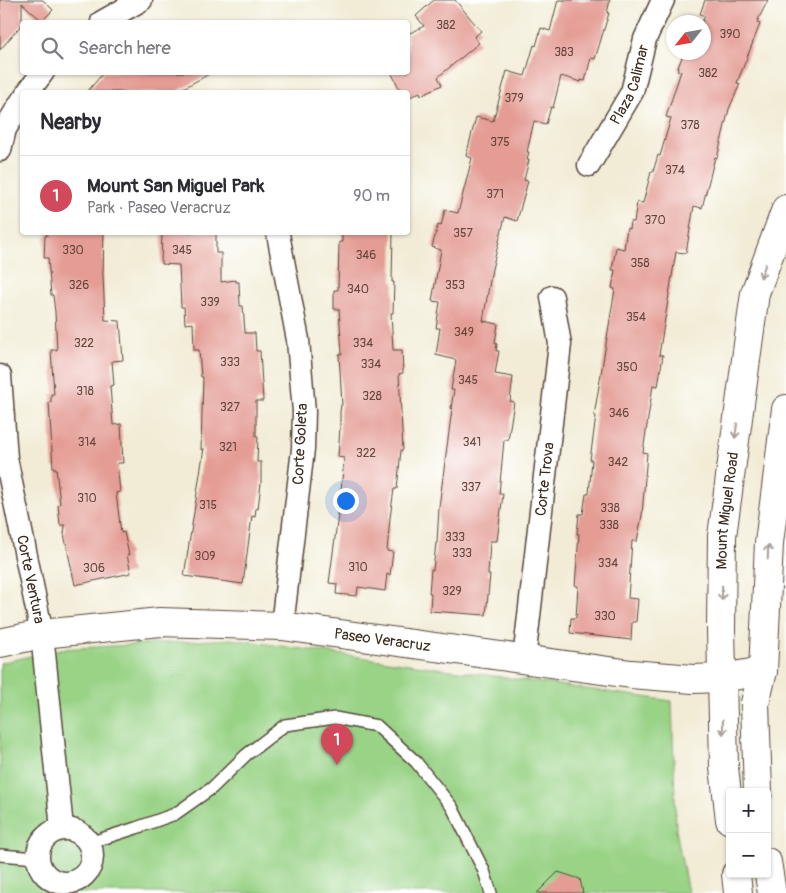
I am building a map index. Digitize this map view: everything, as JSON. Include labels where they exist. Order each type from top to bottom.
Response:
[{"type":"street","points":[[106,20],[141,0]]},
{"type":"street","name":"Plaza Calimar","points":[[589,165],[632,92],[644,39],[663,0]]},
{"type":"street","points":[[30,90],[41,75]]},
{"type":"street","points":[[0,150],[5,129],[20,104]]},
{"type":"street","name":"Mount Miguel Road","points":[[726,788],[724,767],[722,678],[722,536],[755,294],[786,209]]},
{"type":"street","name":"Corte Goleta","points":[[278,235],[298,340],[304,412],[304,449],[282,626]]},
{"type":"street","name":"Corte Trova","points":[[524,660],[560,344],[552,297]]},
{"type":"street","name":"Corte Ventura","points":[[0,376],[6,458],[42,634],[62,828]]},
{"type":"street","points":[[758,788],[755,703],[763,671],[769,543],[786,409]]},
{"type":"street","name":"Paseo Veracruz","points":[[0,643],[42,634],[160,622],[282,626],[631,674],[692,679],[722,678],[763,671]]},
{"type":"street","points":[[62,828],[73,829],[82,834],[89,843],[92,854],[91,864],[86,873],[77,880],[67,883],[56,882],[40,868],[37,858],[38,847],[52,831],[62,828]]},
{"type":"street","points":[[736,878],[738,893]]},
{"type":"street","points":[[770,878],[772,893]]},
{"type":"lane","points":[[89,843],[175,814],[212,788],[246,755],[285,725],[335,718],[377,726],[416,762],[452,807],[484,871],[491,893]]},
{"type":"lane","points":[[0,855],[37,858]]},
{"type":"green space","points":[[231,639],[672,701],[676,830],[688,893],[0,893],[0,663],[61,649]]},
{"type":"building","points":[[0,0],[43,0],[53,10],[41,20],[22,3],[20,26],[0,50]]},
{"type":"building","points":[[434,0],[455,0],[481,31],[474,37],[479,43],[438,77],[442,85],[421,95],[420,92],[410,97],[410,90],[400,90],[392,75],[410,75],[410,33],[424,26],[416,16]]},
{"type":"building","points":[[558,0],[610,0],[607,13],[609,13],[595,59],[591,58],[585,81],[581,80],[581,82],[561,76],[553,108],[551,107],[546,124],[534,121],[527,152],[529,152],[527,160],[529,160],[524,180],[528,181],[517,221],[505,217],[492,269],[483,321],[498,324],[495,343],[497,344],[496,351],[499,351],[495,374],[513,377],[510,401],[514,402],[508,440],[504,440],[499,494],[503,494],[497,541],[490,541],[488,575],[490,575],[486,615],[430,611],[431,569],[433,570],[437,543],[439,507],[454,390],[451,390],[456,360],[436,355],[440,328],[436,328],[440,302],[432,301],[441,250],[432,247],[438,225],[441,226],[445,210],[458,213],[472,158],[466,156],[476,117],[493,121],[507,71],[525,76],[541,28],[550,31]]},
{"type":"building","points":[[705,0],[768,0],[757,22],[760,24],[737,83],[740,84],[729,109],[702,208],[694,206],[686,253],[676,252],[659,355],[663,355],[658,386],[653,385],[643,452],[647,453],[642,515],[637,541],[632,541],[628,598],[638,599],[636,622],[632,622],[631,640],[570,633],[571,618],[576,618],[578,586],[575,586],[579,514],[583,514],[586,494],[589,494],[592,460],[590,460],[596,416],[594,416],[615,289],[612,288],[615,270],[612,270],[616,247],[624,249],[627,228],[629,229],[630,222],[634,222],[637,202],[643,203],[651,172],[653,172],[658,155],[660,156],[671,118],[666,117],[681,71],[677,70],[681,60],[711,60],[711,15],[700,14]]},
{"type":"building","points":[[101,75],[207,75],[180,90],[89,90]]},
{"type":"building","points":[[104,235],[105,320],[120,321],[123,360],[112,361],[114,385],[110,386],[113,425],[121,424],[123,463],[117,463],[120,492],[116,493],[121,533],[124,532],[131,573],[75,585],[64,534],[65,525],[60,525],[56,468],[53,468],[49,402],[51,402],[51,394],[54,394],[51,350],[57,350],[55,312],[53,295],[51,295],[48,258],[44,258],[45,236]]},
{"type":"building","points":[[162,235],[216,235],[216,253],[221,253],[221,282],[236,280],[236,282],[239,282],[240,306],[243,306],[245,333],[255,333],[256,351],[260,351],[263,401],[256,401],[256,436],[258,436],[257,462],[261,462],[261,483],[258,509],[256,508],[255,517],[252,516],[243,584],[184,576],[204,448],[201,450],[203,377],[201,377],[199,350],[194,350],[193,323],[185,324],[184,307],[181,307],[179,265],[161,264]]},
{"type":"building","points":[[342,235],[393,235],[392,282],[394,282],[393,313],[391,313],[393,350],[402,350],[403,373],[399,374],[403,450],[401,450],[397,489],[394,489],[390,518],[387,551],[393,552],[390,575],[387,574],[385,591],[358,587],[357,596],[336,594],[337,584],[329,583],[344,458],[338,457],[342,405],[339,354],[342,354],[339,309],[334,309],[334,290],[338,290],[339,242],[342,242]]},
{"type":"building","points":[[558,872],[580,879],[583,893],[537,893]]},
{"type":"place","name":"Mount San Miguel Park","points":[[337,765]]}]
